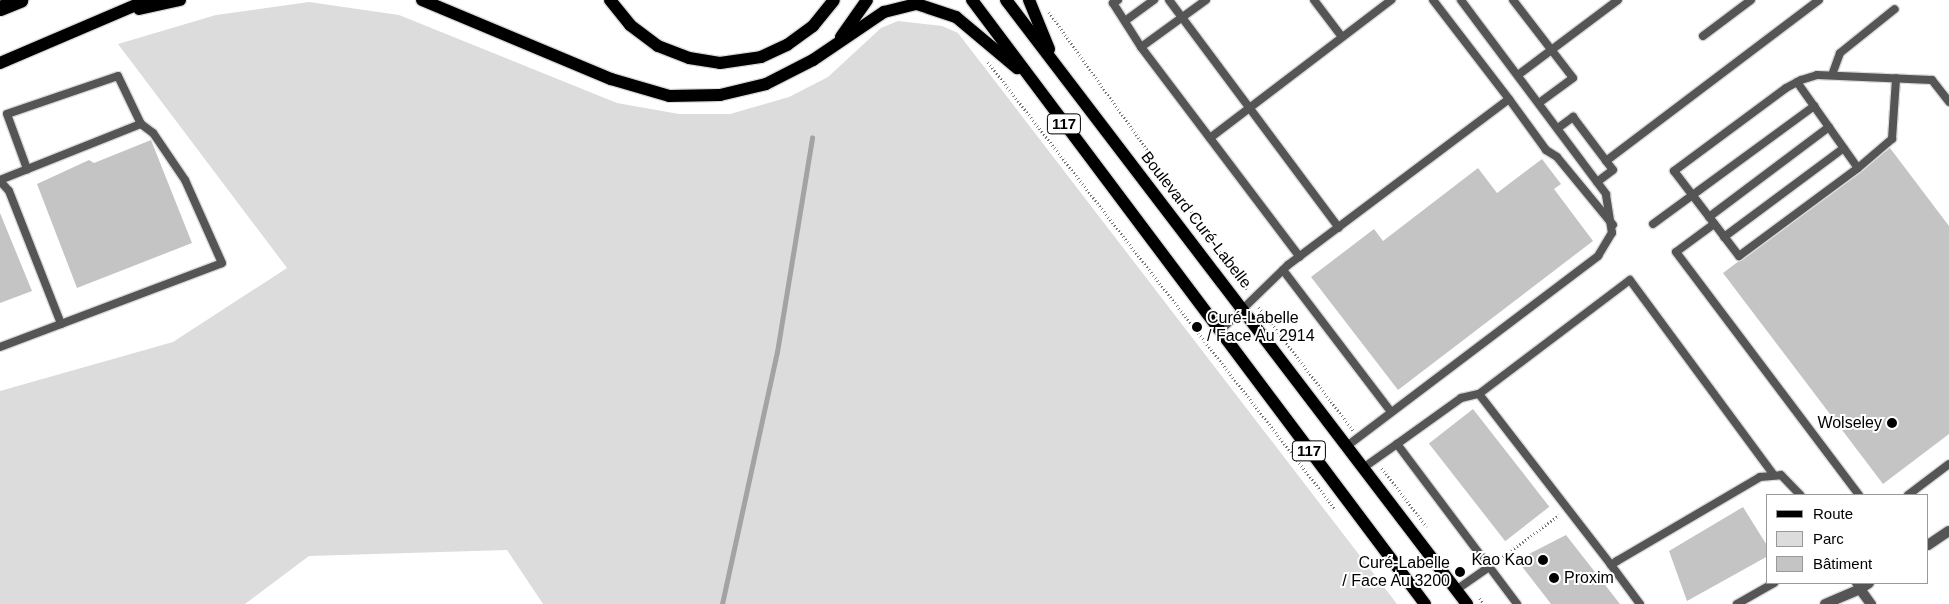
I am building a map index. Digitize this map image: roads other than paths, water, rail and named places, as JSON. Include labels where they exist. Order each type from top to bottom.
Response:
[{"type":"highway","points":[[0,8],[20,0]]},
{"type":"main road","points":[[0,63],[148,0]]},
{"type":"main road","points":[[112,15],[180,0]]},
{"type":"main road","points":[[422,0],[627,85],[675,96],[720,95],[766,84],[813,60],[839,40],[892,9],[934,7],[956,17],[1032,81]]},
{"type":"main road","points":[[610,0],[630,25],[658,46],[689,58],[720,63],[761,57],[787,45],[813,26],[834,0]]},
{"type":"main road","points":[[839,40],[867,0]]},
{"type":"main road","name":"117","points":[[972,0],[1219,332],[1425,604]]},
{"type":"main road","name":"Boulevard Curé-Labelle","points":[[1006,0],[1245,310],[1467,604]]},
{"type":"main road","points":[[1029,0],[1056,65]]},
{"type":"street","points":[[1929,544],[1949,531]]},
{"type":"street","points":[[1825,604],[1858,586]]},
{"type":"street","points":[[1841,604],[1858,586]]},
{"type":"street","points":[[1858,586],[1871,604]]},
{"type":"lane","points":[[1125,22],[1154,0]]},
{"type":"lane","points":[[1169,0],[1180,19],[1338,228]]},
{"type":"lane","points":[[1141,47],[1206,0]]},
{"type":"lane","points":[[1314,0],[1342,37]]},
{"type":"lane","points":[[1210,138],[1391,0]]},
{"type":"lane","points":[[1433,0],[1546,150],[1557,157],[1613,225]]},
{"type":"lane","points":[[1347,446],[1598,256],[1610,240],[1613,225],[1610,203],[1598,182],[1461,0]]},
{"type":"lane","points":[[1513,0],[1573,78],[1539,103]]},
{"type":"lane","points":[[1518,75],[1618,0]]},
{"type":"lane","points":[[1703,36],[1751,0]]},
{"type":"lane","points":[[1606,160],[1819,0]]},
{"type":"lane","points":[[1114,1],[1141,47],[1300,257]]},
{"type":"lane","points":[[1832,75],[1840,53],[1895,9]]},
{"type":"lane","points":[[0,346],[222,263],[185,180],[153,132],[141,124],[114,75],[7,114],[26,169]]},
{"type":"lane","points":[[1896,78],[1892,140],[1858,168],[1739,256],[1674,171],[1797,82],[1832,75],[1896,78],[1932,80],[1949,102]]},
{"type":"lane","points":[[1797,82],[1858,168]]},
{"type":"lane","points":[[1219,332],[1245,310],[1283,270],[1509,99]]},
{"type":"lane","points":[[1653,224],[1814,106]]},
{"type":"lane","points":[[1558,128],[1573,117],[1606,160],[1613,170],[1598,182]]},
{"type":"lane","points":[[60,324],[9,191],[0,180],[141,124]]},
{"type":"lane","points":[[1709,217],[1829,127]]},
{"type":"lane","points":[[1724,237],[1844,148]]},
{"type":"lane","points":[[1714,224],[1676,252],[1858,494]]},
{"type":"lane","points":[[1283,270],[1391,412]]},
{"type":"lane","points":[[1363,468],[1461,398],[1480,394],[1630,280],[1773,474],[1789,479],[1799,494]]},
{"type":"lane","points":[[1480,394],[1640,604]]},
{"type":"lane","points":[[1397,444],[1517,604]]},
{"type":"lane","points":[[1909,494],[1949,464]]},
{"type":"lane","points":[[1612,565],[1773,474]]},
{"type":"lane","points":[[1456,590],[1489,567]]},
{"type":"lane","points":[[1738,604],[1772,584]]},
{"type":"waterway","points":[[722,604],[777,352],[812,138]]},
{"type":"place","name":"Curé-Labelle / Face Au 2914","points":[[1197,327]]},
{"type":"place","name":"Wolseley","points":[[1892,423]]},
{"type":"place","name":"Kao Kao","points":[[1543,560]]},
{"type":"place","name":"Curé-Labelle / Face Au 3200","points":[[1460,572]]},
{"type":"place","name":"Proxim","points":[[1554,578]]}]
